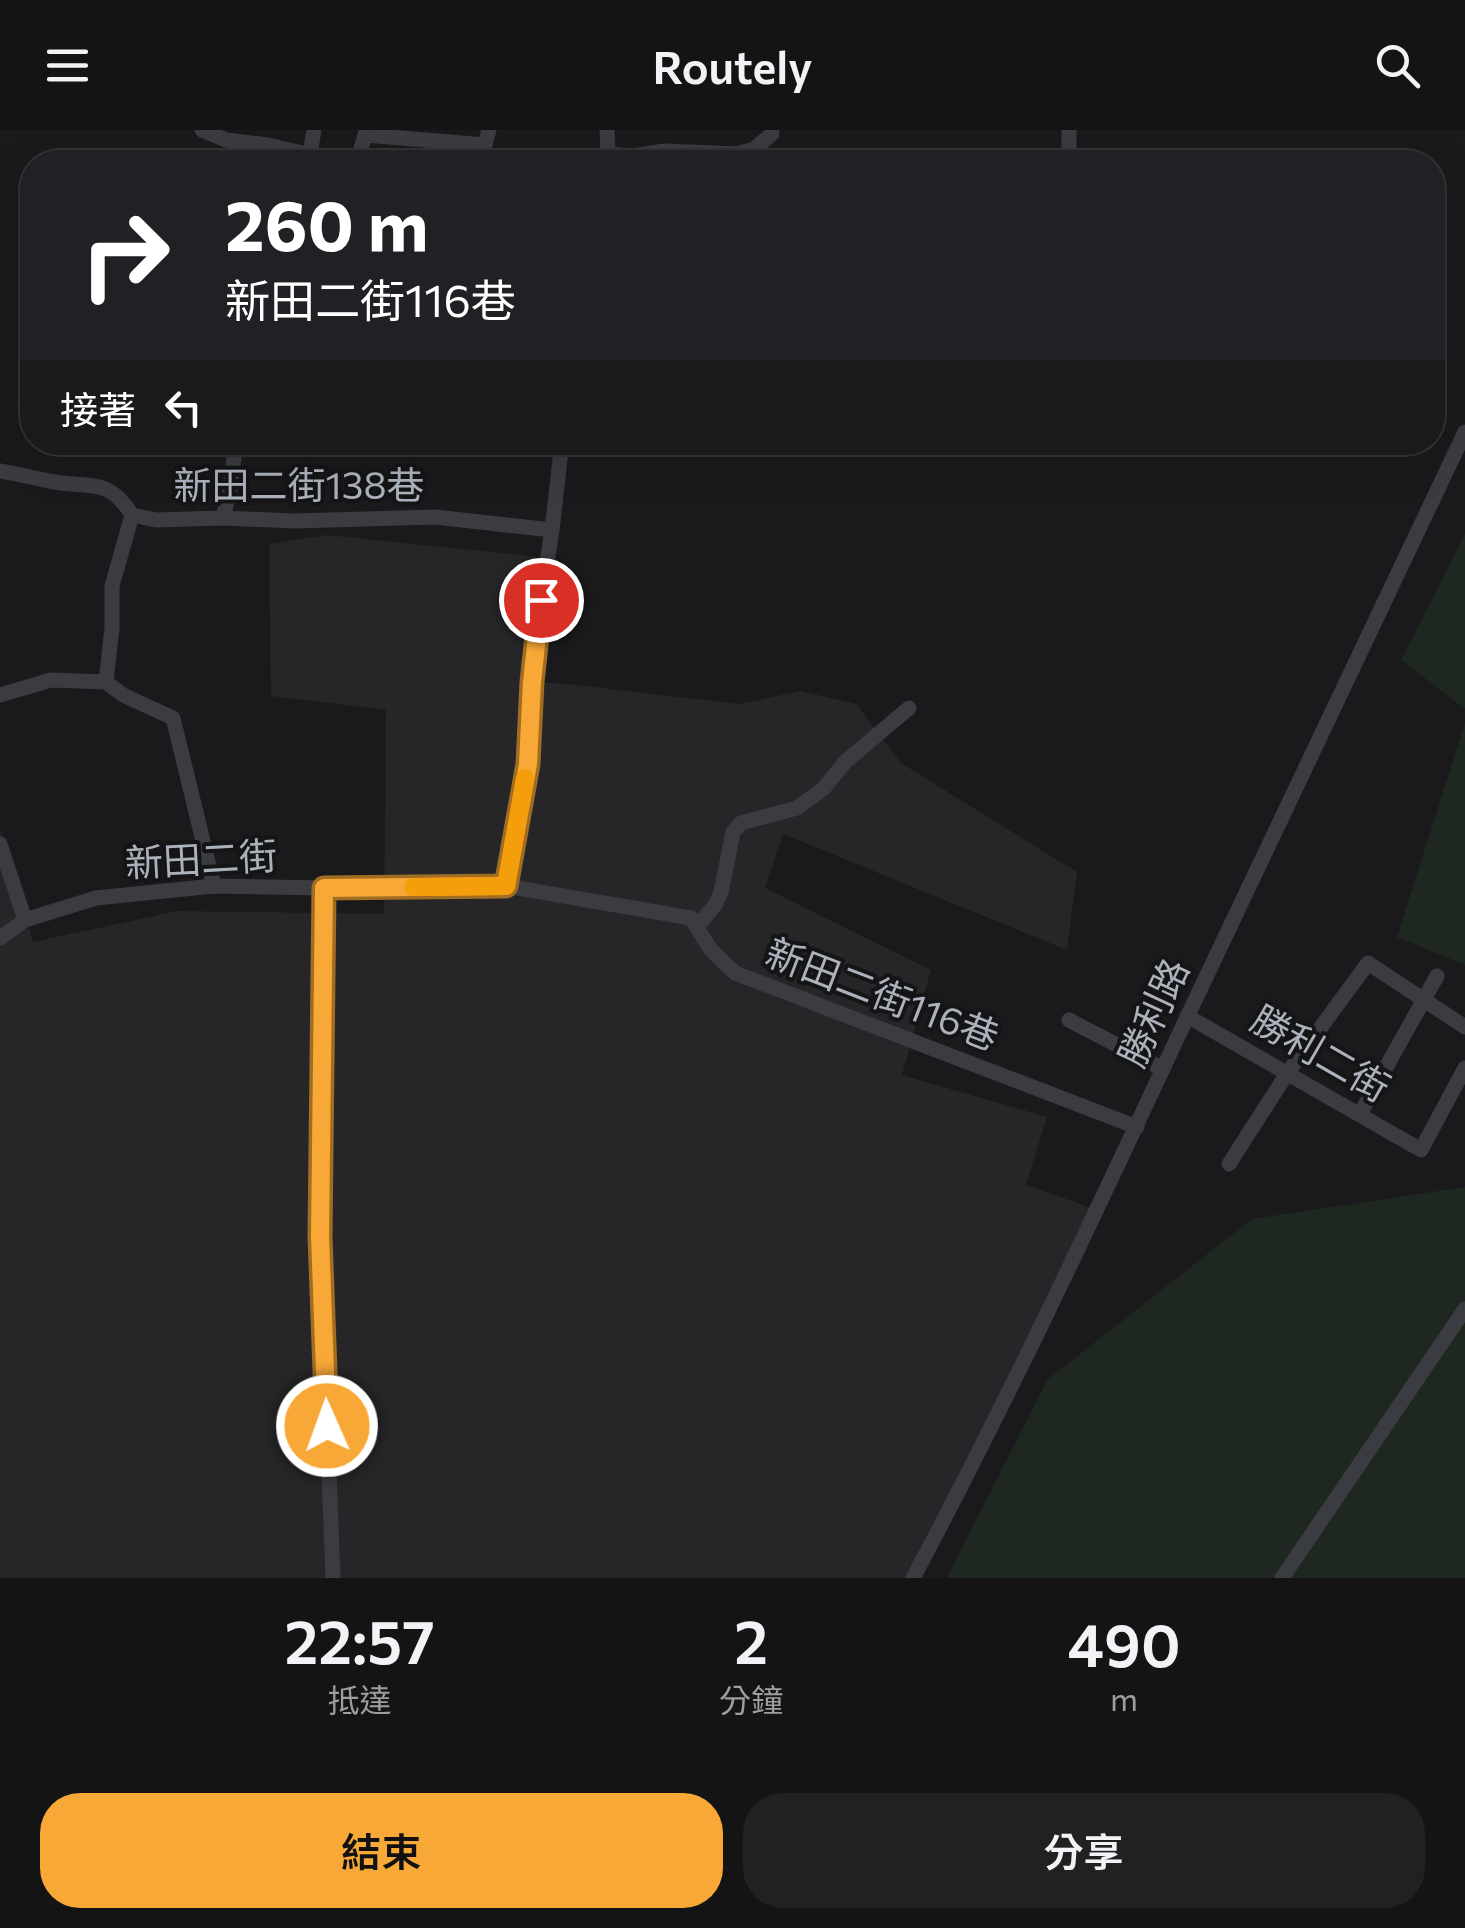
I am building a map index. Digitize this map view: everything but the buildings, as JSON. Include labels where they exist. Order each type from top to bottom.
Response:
[{"type":"street","points":[[202,130],[226,140],[286,150]]},
{"type":"street","points":[[365,133],[485,145],[489,130]]},
{"type":"street","points":[[748,150],[772,134],[772,130]]},
{"type":"street","name":"勝利路","points":[[914,1578],[973,1466],[1137,1127],[1465,432]]},
{"type":"street","points":[[222,518],[234,455]]},
{"type":"street","points":[[506,886],[528,764],[536,635],[561,455]]},
{"type":"street","name":"新田二街138巷","points":[[0,470],[57,482],[98,485],[116,495],[132,515],[156,520],[294,522],[436,517],[552,530]]},
{"type":"street","points":[[106,682],[112,586],[132,515]]},
{"type":"street","points":[[0,694],[51,680],[106,682],[123,696],[173,718],[214,886]]},
{"type":"street","points":[[324,888],[506,886],[691,918],[697,927],[721,892],[733,832],[741,823],[797,808],[910,708]]},
{"type":"street","points":[[0,844],[25,920]]},
{"type":"street","name":"新田二街","points":[[0,938],[25,920],[96,898],[214,886],[324,888],[320,1236],[334,1578]]},
{"type":"street","name":"新田二街116巷","points":[[697,927],[711,950],[734,973],[1137,1127]]},
{"type":"street","points":[[1229,1164],[1288,1072],[1368,963],[1465,1027]]},
{"type":"street","points":[[1360,1114],[1438,976]]},
{"type":"street","name":"勝利二街","points":[[1187,1016],[1421,1150],[1465,1068]]},
{"type":"street","points":[[1070,1020],[1164,1070]]},
{"type":"street","points":[[1282,1578],[1465,1309]]},
{"type":"shaded area","points":[[1465,534],[1465,709],[1401,660]]},
{"type":"shaded area","points":[[327,535],[558,559],[532,682],[740,704],[801,691],[856,704],[901,763],[1077,872],[1067,950],[783,834],[765,888],[931,970],[902,1075],[1047,1117],[1026,1185],[1103,1212],[919,1578],[0,1578],[0,828],[33,942],[177,911],[384,914],[386,710],[271,696],[269,544]]},
{"type":"shaded area","points":[[1465,723],[1465,965],[1397,937]]},
{"type":"shaded area","points":[[1465,1187],[1465,1578],[947,1578],[1047,1380],[1252,1219]]},
{"type":"slow traffic","points":[[413,887],[506,886],[525,778]]},
{"type":"route","points":[[327,1426],[320,1236],[324,888],[506,886],[528,764],[541,600]]}]
